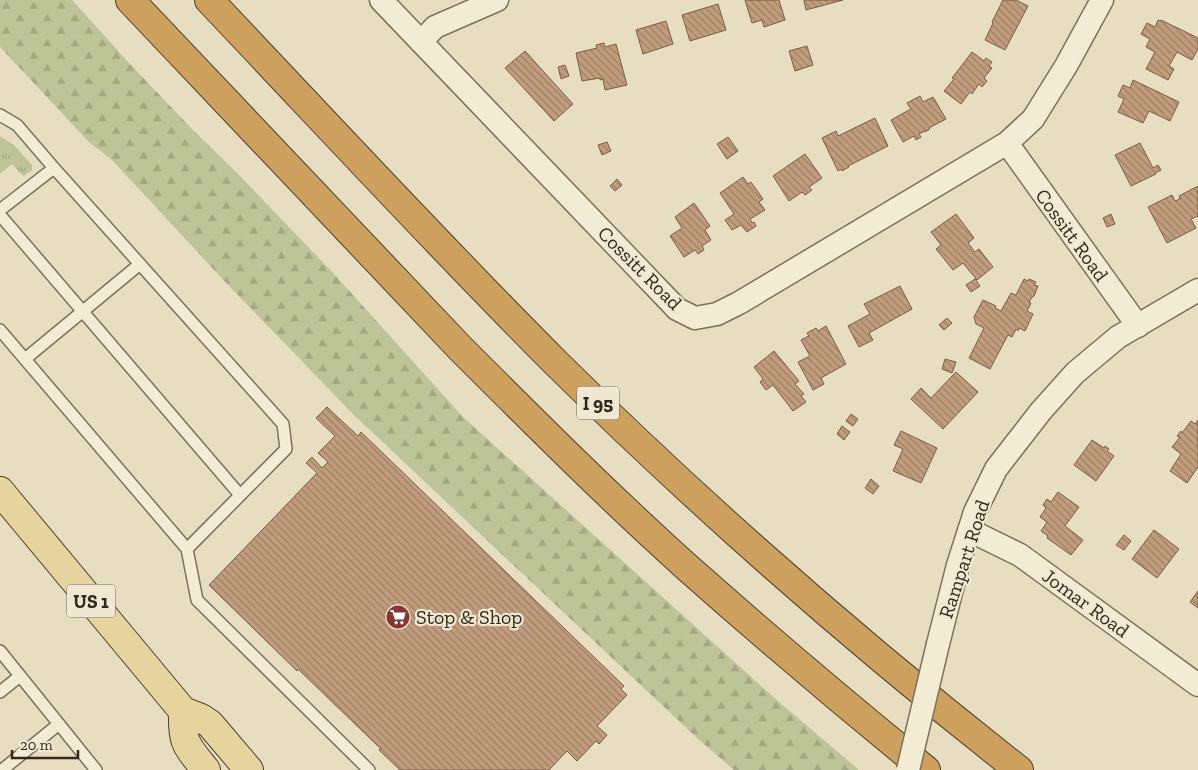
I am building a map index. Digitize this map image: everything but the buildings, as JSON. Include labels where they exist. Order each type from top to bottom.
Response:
[{"type":"highway","points":[[130,0],[460,348],[559,446],[711,588],[926,770]]},
{"type":"highway","name":"I 95","points":[[210,0],[497,302],[661,464],[847,630],[907,681],[1019,770]]},
{"type":"main road","name":"US 1","points":[[0,491],[183,711],[202,718],[210,724],[249,770]]},
{"type":"main road","points":[[183,711],[182,731],[185,743],[190,752],[206,770]]},
{"type":"street","name":"Cossitt Road","points":[[382,0],[677,309],[695,318],[717,314],[739,303],[1006,143],[1033,119],[1066,66],[1102,0]]},
{"type":"street","points":[[421,42],[435,27],[497,0]]},
{"type":"street","name":"Cossitt Road","points":[[1006,143],[1138,326]]},
{"type":"street","name":"Rampart Road","points":[[908,770],[956,572],[975,512],[996,469],[1041,411],[1075,373],[1118,337],[1198,290]]},
{"type":"street","name":"Jomar Road","points":[[969,530],[1020,555],[1198,685]]},
{"type":"lane","points":[[0,115],[17,125],[283,424],[286,449],[187,549]]},
{"type":"lane","points":[[0,210],[54,168]]},
{"type":"lane","points":[[0,215],[240,495]]},
{"type":"lane","points":[[25,359],[140,264]]},
{"type":"lane","points":[[0,330],[187,549],[197,600],[369,770]]},
{"type":"lane","points":[[0,651],[96,770]]},
{"type":"lane","points":[[0,692],[20,676]]},
{"type":"lane","points":[[2,770],[59,724]]},
{"type":"green space","points":[[0,0],[72,0],[193,130],[334,274],[463,417],[779,702],[858,770],[734,770],[698,739],[354,415],[230,287],[113,161],[88,141],[0,47]]},
{"type":"green space","points":[[0,136],[14,145],[32,165],[32,170],[24,176],[12,164],[0,174]]},
{"type":"place","name":"Stop & Shop","points":[[398,617]]}]
